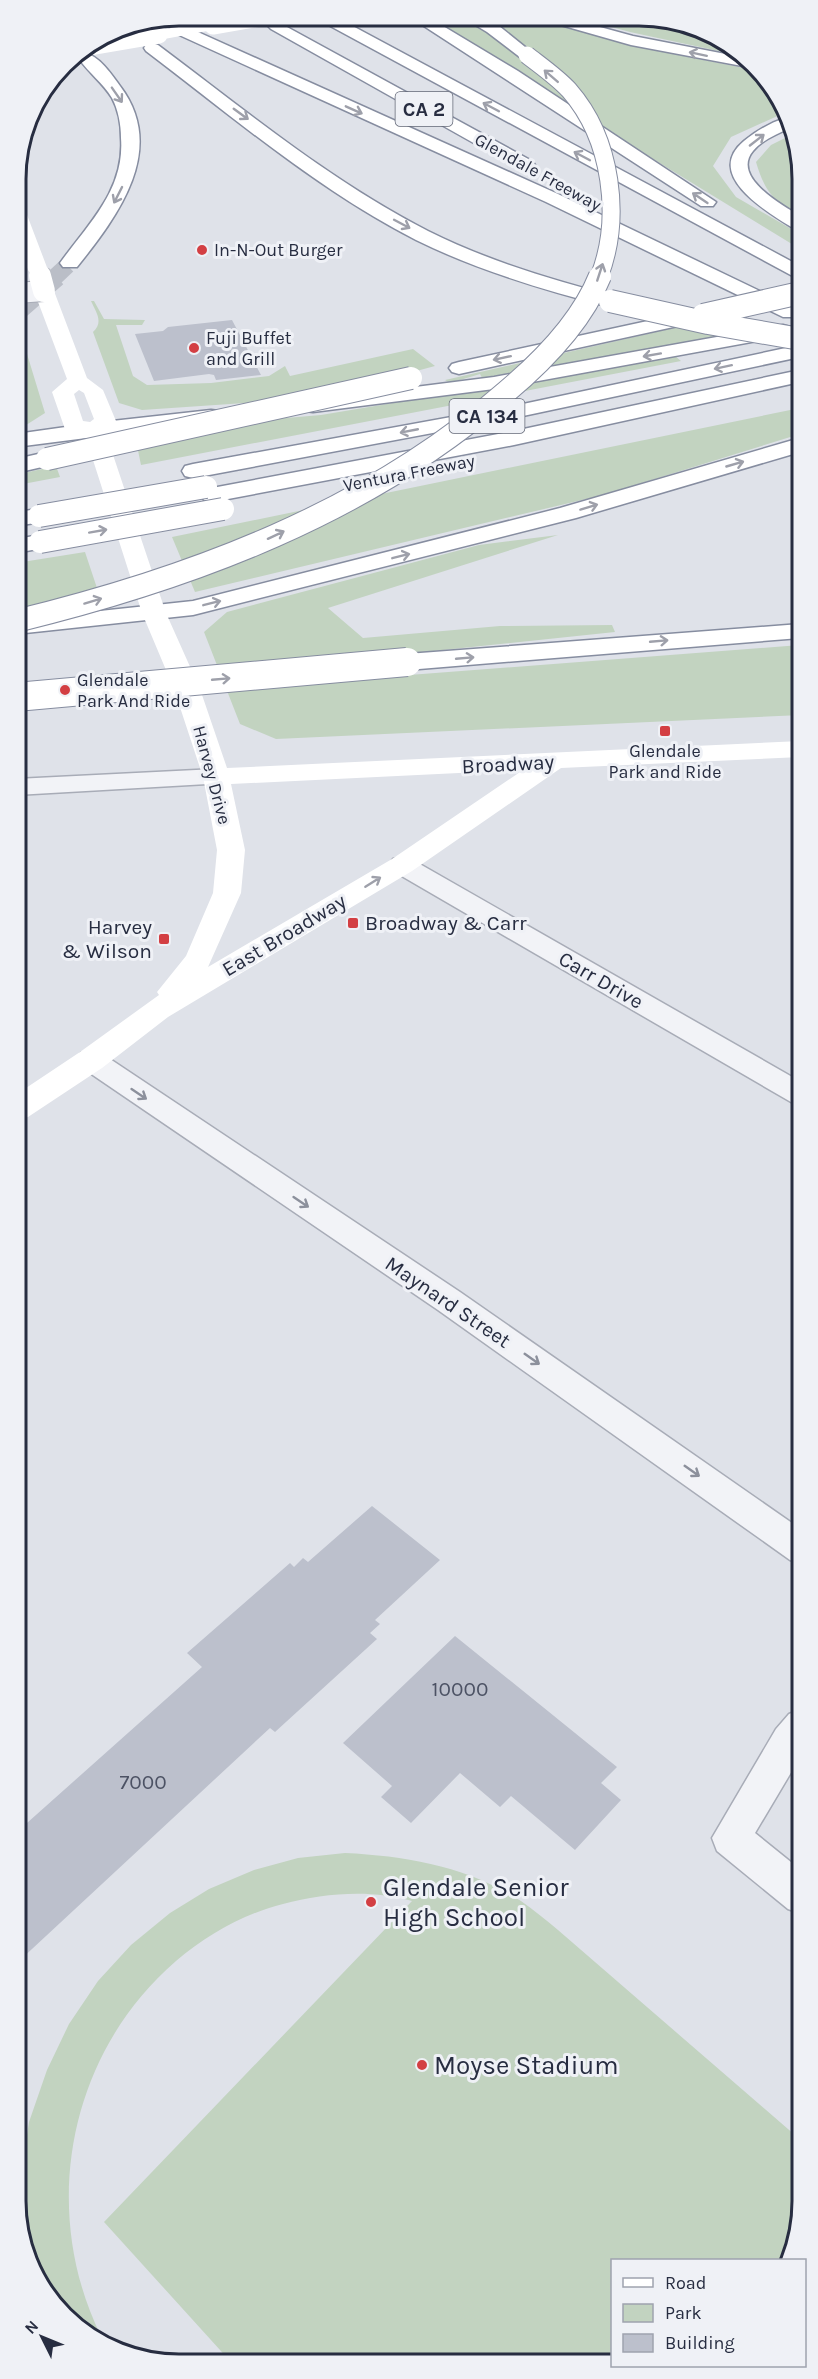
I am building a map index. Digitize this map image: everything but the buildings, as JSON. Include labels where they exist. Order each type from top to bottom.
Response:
[{"type":"main road","points":[[177,26],[552,198],[792,313]]},
{"type":"main road","points":[[91,53],[156,42],[183,31],[213,26]]},
{"type":"main road","name":"Glendale Freeway","points":[[283,26],[547,177],[792,313]]},
{"type":"main road","name":"Glendale Freeway","points":[[341,26],[792,270]]},
{"type":"main road","points":[[434,26],[632,152],[792,261]]},
{"type":"main road","points":[[26,619],[169,578],[269,538],[343,503],[453,433],[499,399],[536,364],[570,325],[598,280],[611,234],[610,185],[602,145],[572,93],[510,42],[484,26]]},
{"type":"main road","points":[[580,26],[631,40],[737,61]]},
{"type":"main road","points":[[156,42],[320,172],[399,223],[496,266],[610,302],[792,338]]},
{"type":"main road","points":[[70,263],[109,213],[127,178],[132,139],[122,100],[87,56]]},
{"type":"main road","points":[[783,125],[752,141],[742,154],[739,164],[740,177],[749,189],[768,206],[792,220]]},
{"type":"main road","points":[[26,237],[78,381],[63,392],[74,427],[94,429]]},
{"type":"main road","points":[[26,464],[792,295]]},
{"type":"main road","points":[[26,439],[94,429],[394,397],[483,385],[792,329]]},
{"type":"main road","points":[[209,490],[514,438],[792,364]]},
{"type":"main road","name":"Ventura Freeway","points":[[34,517],[209,490],[524,410],[792,364]]},
{"type":"main road","name":"Ventura Freeway","points":[[26,530],[34,517],[209,490],[522,451],[792,394]]},
{"type":"main road","name":"Harvey Drive","points":[[94,429],[154,613],[187,688],[216,777],[231,849],[227,893],[199,959],[158,1010]]},
{"type":"main road","points":[[26,626],[193,608],[568,513],[792,447]]},
{"type":"main road","points":[[26,696],[407,662],[792,632]]},
{"type":"main road","name":"Broadway","points":[[216,777],[792,749]]},
{"type":"main road","name":"East Broadway","points":[[26,1103],[91,1060],[158,1010],[324,913],[402,864],[553,762]]},
{"type":"street","points":[[26,295],[47,299]]},
{"type":"street","points":[[26,787],[216,777]]},
{"type":"street","name":"Carr Drive","points":[[402,864],[792,1090]]},
{"type":"street","name":"Maynard Street","points":[[91,1060],[449,1301],[792,1542]]},
{"type":"street","points":[[792,1738],[731,1838],[792,1887]]},
{"type":"green space","points":[[445,26],[564,26],[643,48],[746,68],[761,86],[779,115],[731,137],[713,166],[736,197],[792,229],[792,244],[622,140]]},
{"type":"green space","points":[[608,26],[669,28],[707,41],[726,53]]},
{"type":"green space","points":[[786,137],[791,159],[792,210],[771,195],[756,162],[771,145]]},
{"type":"green space","points":[[91,301],[94,301],[104,319],[145,320],[142,325],[116,325],[133,376],[147,385],[211,383],[269,376],[285,366],[290,376],[413,349],[435,366],[316,398],[142,410],[119,403],[93,332],[99,321]]},
{"type":"green space","points":[[713,319],[734,334],[482,378],[480,374],[450,383],[445,380]]},
{"type":"green space","points":[[26,350],[45,413],[26,425]]},
{"type":"green space","points":[[675,356],[681,361],[141,465],[134,431],[321,415]]},
{"type":"green space","points":[[792,410],[792,436],[603,495],[195,592],[172,537]]},
{"type":"green space","points":[[56,466],[60,477],[26,483],[26,473]]},
{"type":"green space","points":[[558,535],[328,608],[363,638],[500,626],[612,625],[615,632],[338,661],[344,680],[792,646],[792,715],[276,739],[240,724],[204,632],[227,612],[479,545]]},
{"type":"green space","points":[[85,552],[98,591],[26,609],[26,561]]},
{"type":"green space","points":[[345,1853],[392,1857],[437,1865],[459,1872],[501,1889],[535,1911],[792,2132],[792,2210],[790,2230],[781,2259],[611,2259],[611,2354],[224,2354],[104,2222],[412,1901],[380,1895],[331,1895],[299,1900],[254,1913],[226,1926],[200,1943],[176,1961],[139,1999],[110,2041],[88,2087],[75,2136],[69,2186],[71,2237],[82,2288],[99,2331],[86,2322],[72,2311],[72,2307],[68,2307],[46,2277],[28,2230],[25,2200],[25,2148],[29,2122],[47,2070],[69,2024],[98,1981],[131,1945],[170,1913],[209,1889],[254,1870],[298,1858]]},
{"type":"tunnel","points":[[55,277],[70,263]]},
{"type":"tunnel","points":[[26,302],[56,276]]},
{"type":"place","name":"In-N-Out Burger","points":[[202,250]]},
{"type":"place","name":"Fuji Buffet and Grill","points":[[194,348]]},
{"type":"place","name":"Glendale Park And Ride","points":[[65,690]]},
{"type":"place","name":"Glendale Park and Ride","points":[[665,731]]},
{"type":"place","name":"Broadway & Carr","points":[[353,923]]},
{"type":"place","name":"Harvey & Wilson","points":[[164,939]]},
{"type":"place","name":"Glendale Senior High School","points":[[371,1902]]},
{"type":"place","name":"Moyse Stadium","points":[[422,2065]]}]
